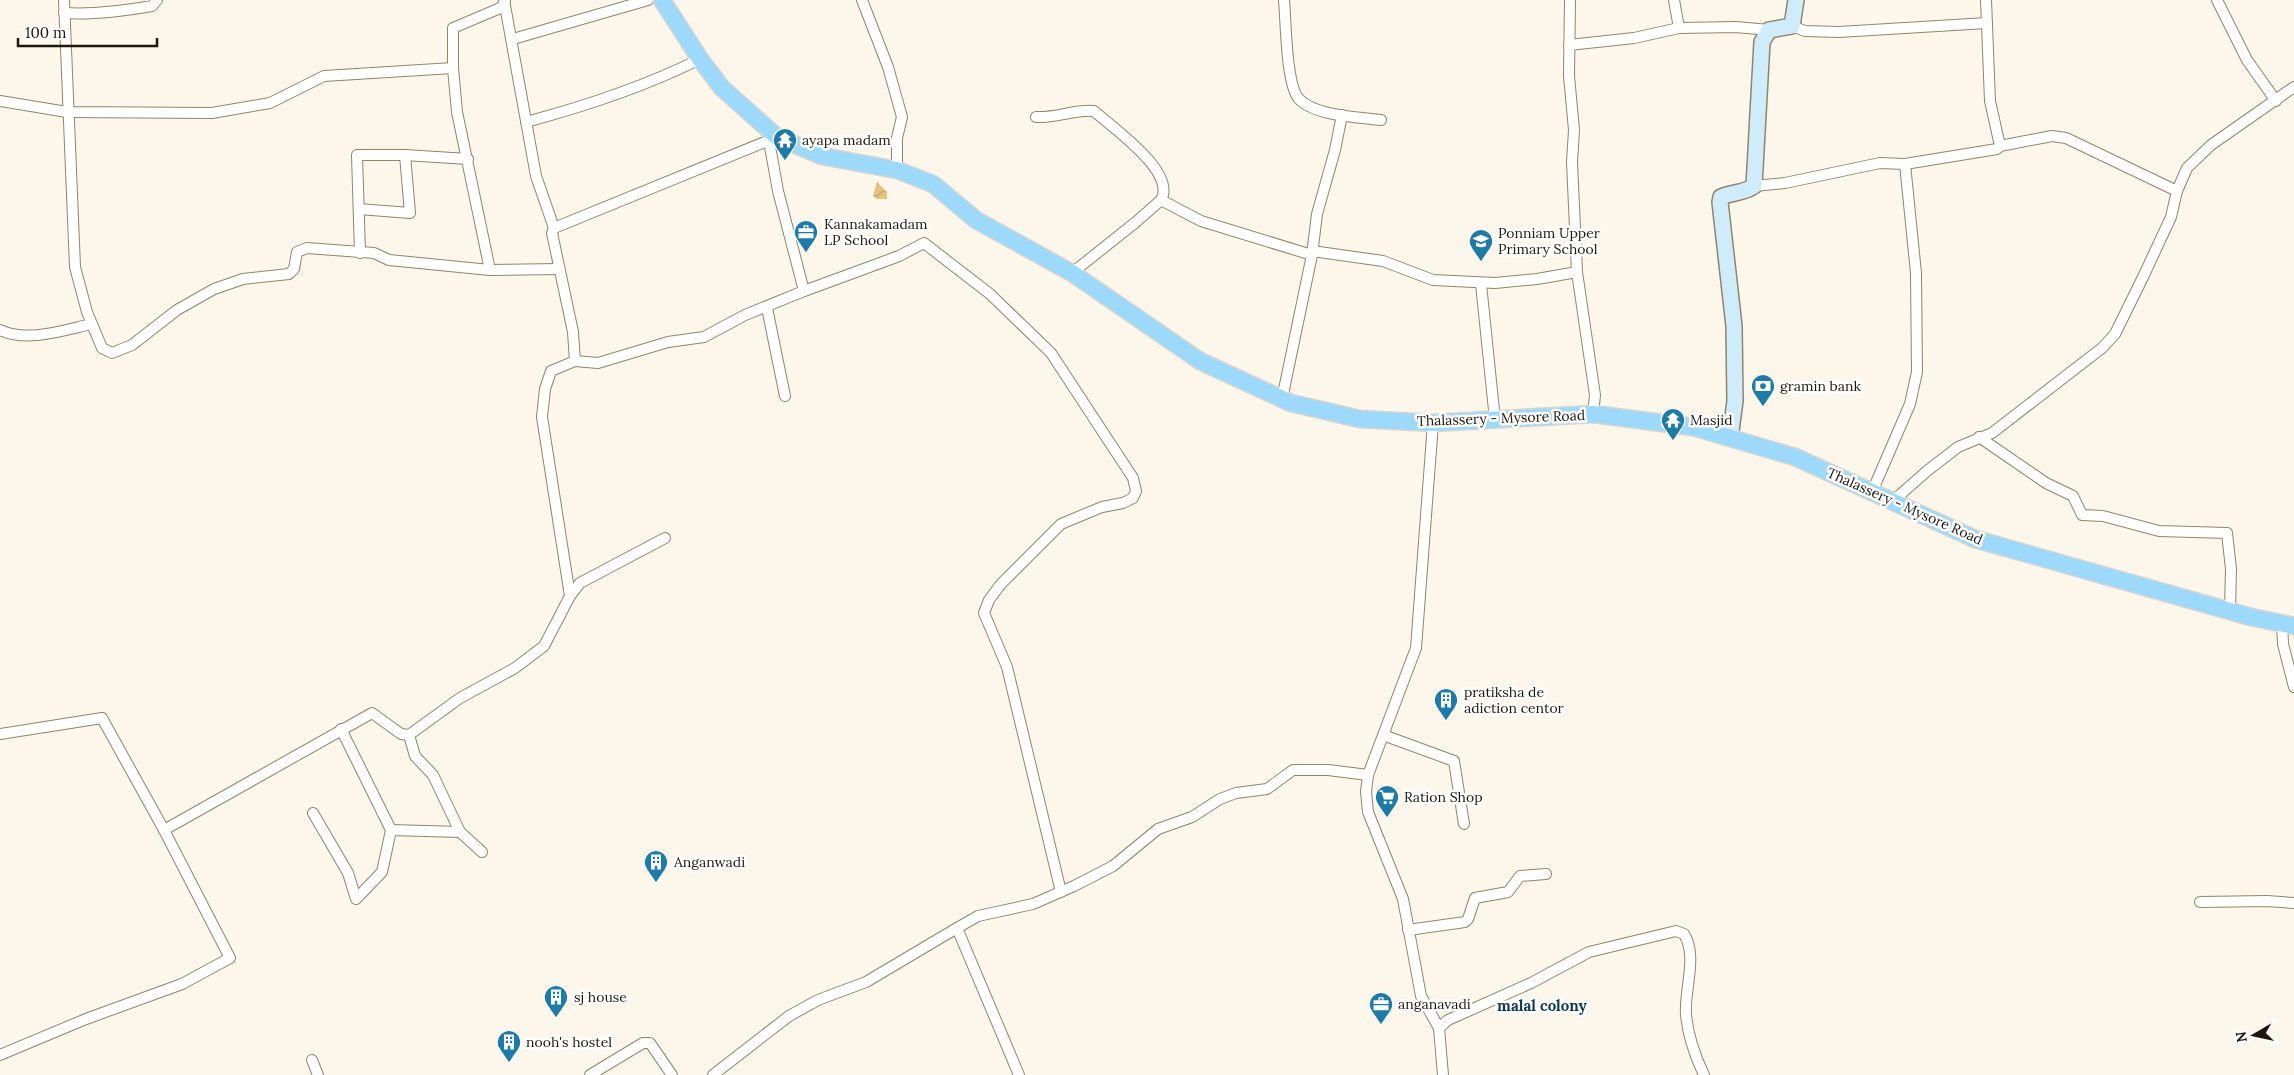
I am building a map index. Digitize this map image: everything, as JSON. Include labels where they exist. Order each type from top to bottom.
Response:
[{"type":"main road","name":"Thalassery - Mysore Road","points":[[662,0],[700,59],[722,88],[773,139],[822,156],[897,170],[933,184],[976,220],[1072,273],[1200,361],[1282,399],[1360,419],[1433,423],[1593,414],[1693,427],[1795,457],[1976,539],[2230,611],[2288,625]]},
{"type":"street","points":[[64,0],[67,112],[75,267],[92,324],[102,348],[112,353],[132,345],[178,310],[214,289],[243,279],[289,274],[294,269],[297,252],[307,248],[374,253],[389,260],[490,270],[559,269]]},
{"type":"street","points":[[64,13],[104,13],[141,8],[152,6],[157,0]]},
{"type":"street","points":[[504,0],[513,39],[536,176],[554,228],[552,233],[573,332],[575,361]]},
{"type":"street","points":[[490,270],[457,112],[453,28],[498,9],[504,5],[504,0]]},
{"type":"street","points":[[513,39],[648,0]]},
{"type":"street","points":[[862,0],[888,67],[902,117],[897,138],[897,170]]},
{"type":"street","points":[[1284,0],[1291,82],[1300,100],[1314,108],[1342,115],[1381,120]]},
{"type":"street","points":[[1570,0],[1569,76],[1574,130],[1572,162],[1577,272],[1596,395],[1593,414]]},
{"type":"street","points":[[1674,0],[1679,28]]},
{"type":"street","points":[[1792,26],[1796,0]]},
{"type":"street","points":[[1986,0],[1990,101],[2000,146]]},
{"type":"street","points":[[2217,0],[2248,60],[2276,101]]},
{"type":"street","points":[[1569,45],[1634,38],[1679,28],[1736,27],[1769,30],[1792,26],[1805,31],[1839,32],[1987,23]]},
{"type":"street","points":[[1754,186],[1758,160],[1762,42],[1769,30]]},
{"type":"street","points":[[526,122],[576,108],[662,78],[700,59]]},
{"type":"street","points":[[0,101],[67,112],[212,113],[270,103],[324,76],[454,68]]},
{"type":"street","points":[[1893,501],[1927,470],[1958,447],[1992,433],[2102,348],[2115,334],[2171,217],[2177,191],[2188,168],[2211,145],[2294,87]]},
{"type":"street","points":[[1036,117],[1049,118],[1083,110],[1094,111],[1149,160],[1165,184],[1161,200],[1151,206],[1136,222],[1072,273]]},
{"type":"street","points":[[1282,399],[1312,253],[1317,214],[1335,150],[1342,115]]},
{"type":"street","points":[[1730,438],[1735,401],[1734,326],[1721,197],[1750,190],[1754,186],[1785,183],[1880,163],[1905,164],[1992,150],[2000,146],[2052,136],[2066,138],[2177,191]]},
{"type":"street","points":[[554,228],[773,139],[778,191],[804,291]]},
{"type":"street","points":[[360,253],[357,155],[405,155],[468,159]]},
{"type":"street","points":[[359,209],[410,213],[405,155]]},
{"type":"street","points":[[1872,492],[1910,404],[1917,372],[1916,273],[1905,164]]},
{"type":"street","points":[[1161,200],[1201,221],[1312,253],[1384,261],[1433,280],[1481,284],[1537,279],[1577,272]]},
{"type":"street","points":[[570,596],[542,417],[544,395],[551,371],[575,361],[598,363],[668,342],[704,337],[745,315],[899,256],[919,244],[927,245],[990,294],[1052,353],[1134,478],[1136,491],[1133,498],[1123,503],[1102,507],[1062,524],[1002,584],[989,600],[984,613],[1007,668],[1061,892]]},
{"type":"street","points":[[1481,284],[1487,327],[1495,420]]},
{"type":"street","points":[[767,308],[785,396]]},
{"type":"street","points":[[0,330],[8,334],[25,336],[92,324]]},
{"type":"street","points":[[1433,423],[1416,648],[1368,775],[1366,792],[1368,812],[1402,899],[1421,996],[1439,1028],[1443,1075]]},
{"type":"street","points":[[1979,438],[2046,483],[2073,496],[2082,515],[2103,516],[2159,531],[2228,533],[2231,569],[2230,611]]},
{"type":"street","points":[[164,830],[372,713],[401,734],[409,735],[460,698],[515,668],[544,646],[570,596],[580,583],[664,538]]},
{"type":"street","points":[[2288,625],[2283,644],[2294,687]]},
{"type":"street","points":[[0,734],[102,718],[164,830],[230,958],[182,984],[0,1055]]},
{"type":"street","points":[[313,813],[348,873],[356,899],[382,872],[391,830],[341,729]]},
{"type":"street","points":[[409,735],[415,756],[432,775],[460,832],[482,852]]},
{"type":"street","points":[[1382,735],[1454,761],[1464,824]]},
{"type":"street","points":[[712,1075],[789,1016],[818,1000],[866,982],[978,916],[1033,904],[1113,866],[1158,828],[1192,817],[1220,799],[1236,793],[1253,793],[1267,789],[1293,770],[1328,770],[1368,775]]},
{"type":"street","points":[[391,830],[460,832]]},
{"type":"street","points":[[1408,930],[1465,922],[1475,898],[1508,892],[1520,876],[1546,874]]},
{"type":"street","points":[[2200,902],[2267,901],[2294,903]]},
{"type":"street","points":[[957,928],[1020,1075]]},
{"type":"street","points":[[1439,1028],[1448,1020],[1531,983],[1589,952],[1624,942],[1676,931],[1684,934],[1687,939],[1690,956],[1686,1014],[1693,1051],[1704,1075]]},
{"type":"street","points":[[590,1075],[643,1043],[650,1043],[672,1075]]},
{"type":"street","points":[[312,1060],[318,1075]]},
{"type":"water","points":[[877,182],[887,192],[887,199],[877,199],[873,196]]},
{"type":"place","name":"ayapa madam","points":[[785,161]]},
{"type":"place","name":"Kannakamadam LP School","points":[[806,253]]},
{"type":"place","name":"Ponniam Upper Primary School","points":[[1481,262]]},
{"type":"place","name":"gramin bank","points":[[1763,407]]},
{"type":"place","name":"Masjid","points":[[1673,441]]},
{"type":"place","name":"pratiksha de adiction centor","points":[[1446,721]]},
{"type":"place","name":"Ration Shop","points":[[1387,818]]},
{"type":"place","name":"Anganwadi","points":[[656,883]]},
{"type":"place","name":"sj house","points":[[556,1018]]},
{"type":"place","name":"anganavadi","points":[[1381,1025]]},
{"type":"place","name":"nooh's hostel","points":[[509,1063]]},
{"type":"district","name":"malal colony","points":[[1542,1005]]}]
